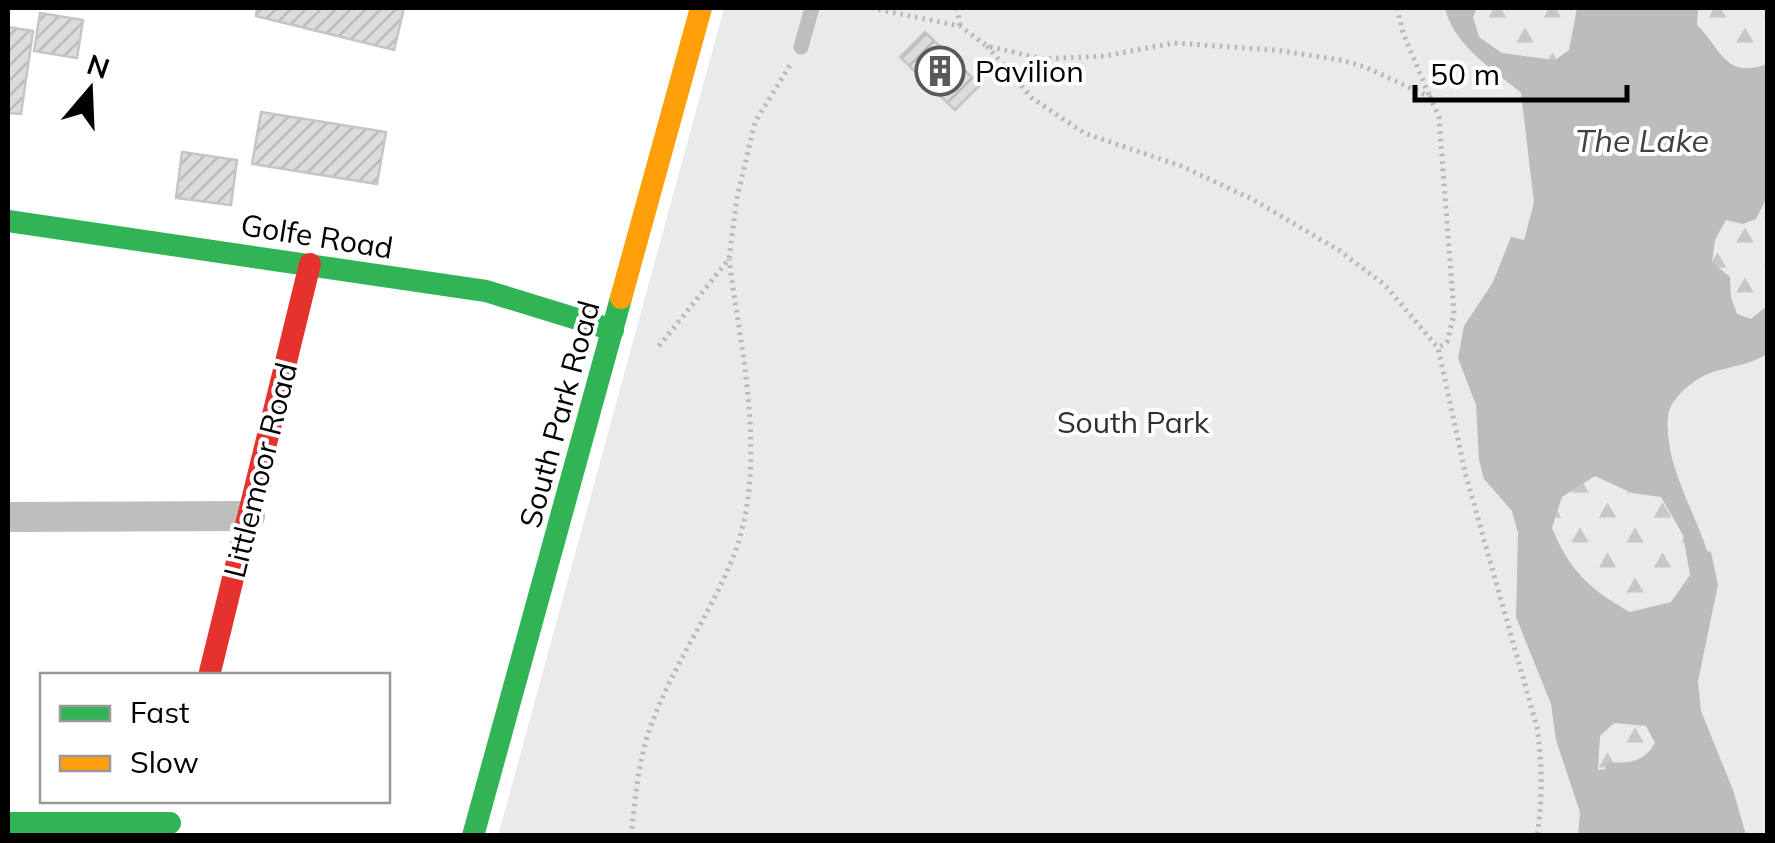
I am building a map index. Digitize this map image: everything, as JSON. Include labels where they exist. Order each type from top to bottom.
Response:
[{"type":"street","name":"South Park Road","points":[[473,836],[701,8]]},
{"type":"street","name":"Golfe Road","points":[[8,221],[486,291],[612,330]]},
{"type":"street","name":"Littlemoor Road","points":[[209,673],[310,264]]},
{"type":"street","points":[[8,517],[250,516]]},
{"type":"street","points":[[8,823],[172,820]]},
{"type":"lane","points":[[801,47],[812,8]]},
{"type":"path","points":[[871,8],[960,26],[987,46],[1032,98],[1084,133],[1198,174],[1254,200],[1340,251],[1385,285],[1438,348],[1466,476],[1537,727],[1542,761],[1537,836]]},
{"type":"path","points":[[957,8],[960,26]]},
{"type":"path","points":[[1398,8],[1403,32],[1439,117],[1454,314],[1447,342],[1438,348]]},
{"type":"path","points":[[987,46],[1043,59],[1076,59],[1174,43],[1275,50],[1365,67],[1430,97]]},
{"type":"path","points":[[631,836],[648,734],[672,677],[733,559],[744,516],[751,415],[729,259],[737,198],[755,122],[801,47]]},
{"type":"path","points":[[659,346],[729,259]]},
{"type":"green space","name":"South Park","points":[[724,8],[1767,8],[1767,835],[498,836]]},
{"type":"green space","points":[[1477,8],[1577,8],[1569,51],[1555,60],[1502,53],[1479,38],[1473,17]]},
{"type":"green space","points":[[1698,8],[1767,8],[1767,64],[1742,68],[1725,59],[1697,25]]},
{"type":"green space","points":[[1767,197],[1767,306],[1751,319],[1737,314],[1730,277],[1712,263],[1715,240],[1726,220],[1756,219]]},
{"type":"green space","points":[[1595,476],[1632,493],[1661,497],[1683,535],[1690,576],[1672,602],[1630,612],[1593,587],[1567,556],[1552,528],[1562,497]]},
{"type":"green space","points":[[1614,723],[1646,726],[1655,743],[1648,756],[1627,763],[1608,762],[1605,769],[1598,770],[1600,736]]},
{"type":"water","name":"The Lake","points":[[1445,8],[1477,8],[1473,17],[1479,37],[1502,53],[1555,60],[1569,50],[1577,8],[1698,8],[1697,25],[1725,59],[1742,68],[1767,64],[1767,197],[1756,219],[1743,224],[1726,220],[1715,240],[1712,262],[1730,277],[1737,314],[1751,319],[1767,306],[1767,354],[1695,381],[1674,401],[1668,417],[1675,469],[1707,551],[1711,552],[1718,585],[1698,681],[1701,711],[1733,790],[1746,835],[1578,835],[1580,812],[1556,740],[1551,704],[1516,617],[1518,533],[1512,511],[1484,479],[1476,405],[1458,358],[1464,326],[1493,282],[1511,237],[1524,240],[1534,203],[1521,93],[1465,45]],"holes":[[[1595,476],[1632,493],[1661,497],[1683,535],[1690,575],[1671,602],[1630,612],[1592,587],[1566,556],[1552,528],[1562,497]],[[1614,723],[1646,726],[1655,743],[1641,758],[1608,762],[1605,769],[1598,770],[1600,736]]]},
{"type":"building","points":[[257,8],[404,8],[394,50],[256,16]]},
{"type":"building","points":[[40,13],[83,20],[77,58],[34,51]]},
{"type":"building","points":[[8,27],[33,31],[21,114],[8,113]]},
{"type":"building","name":"Pavilion","points":[[925,32],[980,85],[955,110],[900,57]]},
{"type":"building","points":[[261,112],[386,132],[377,184],[252,164]]},
{"type":"building","points":[[182,152],[237,160],[231,205],[176,198]]},
{"type":"traffic: fast","points":[[8,221],[486,291],[613,330]]},
{"type":"traffic: fast","points":[[473,836],[621,298]]},
{"type":"traffic: fast","points":[[8,823],[170,823]]},
{"type":"traffic: slow","points":[[621,298],[701,8]]},
{"type":"traffic: jam","points":[[210,673],[310,264]]},
{"type":"place","name":"Pavilion","points":[[940,71]]}]
